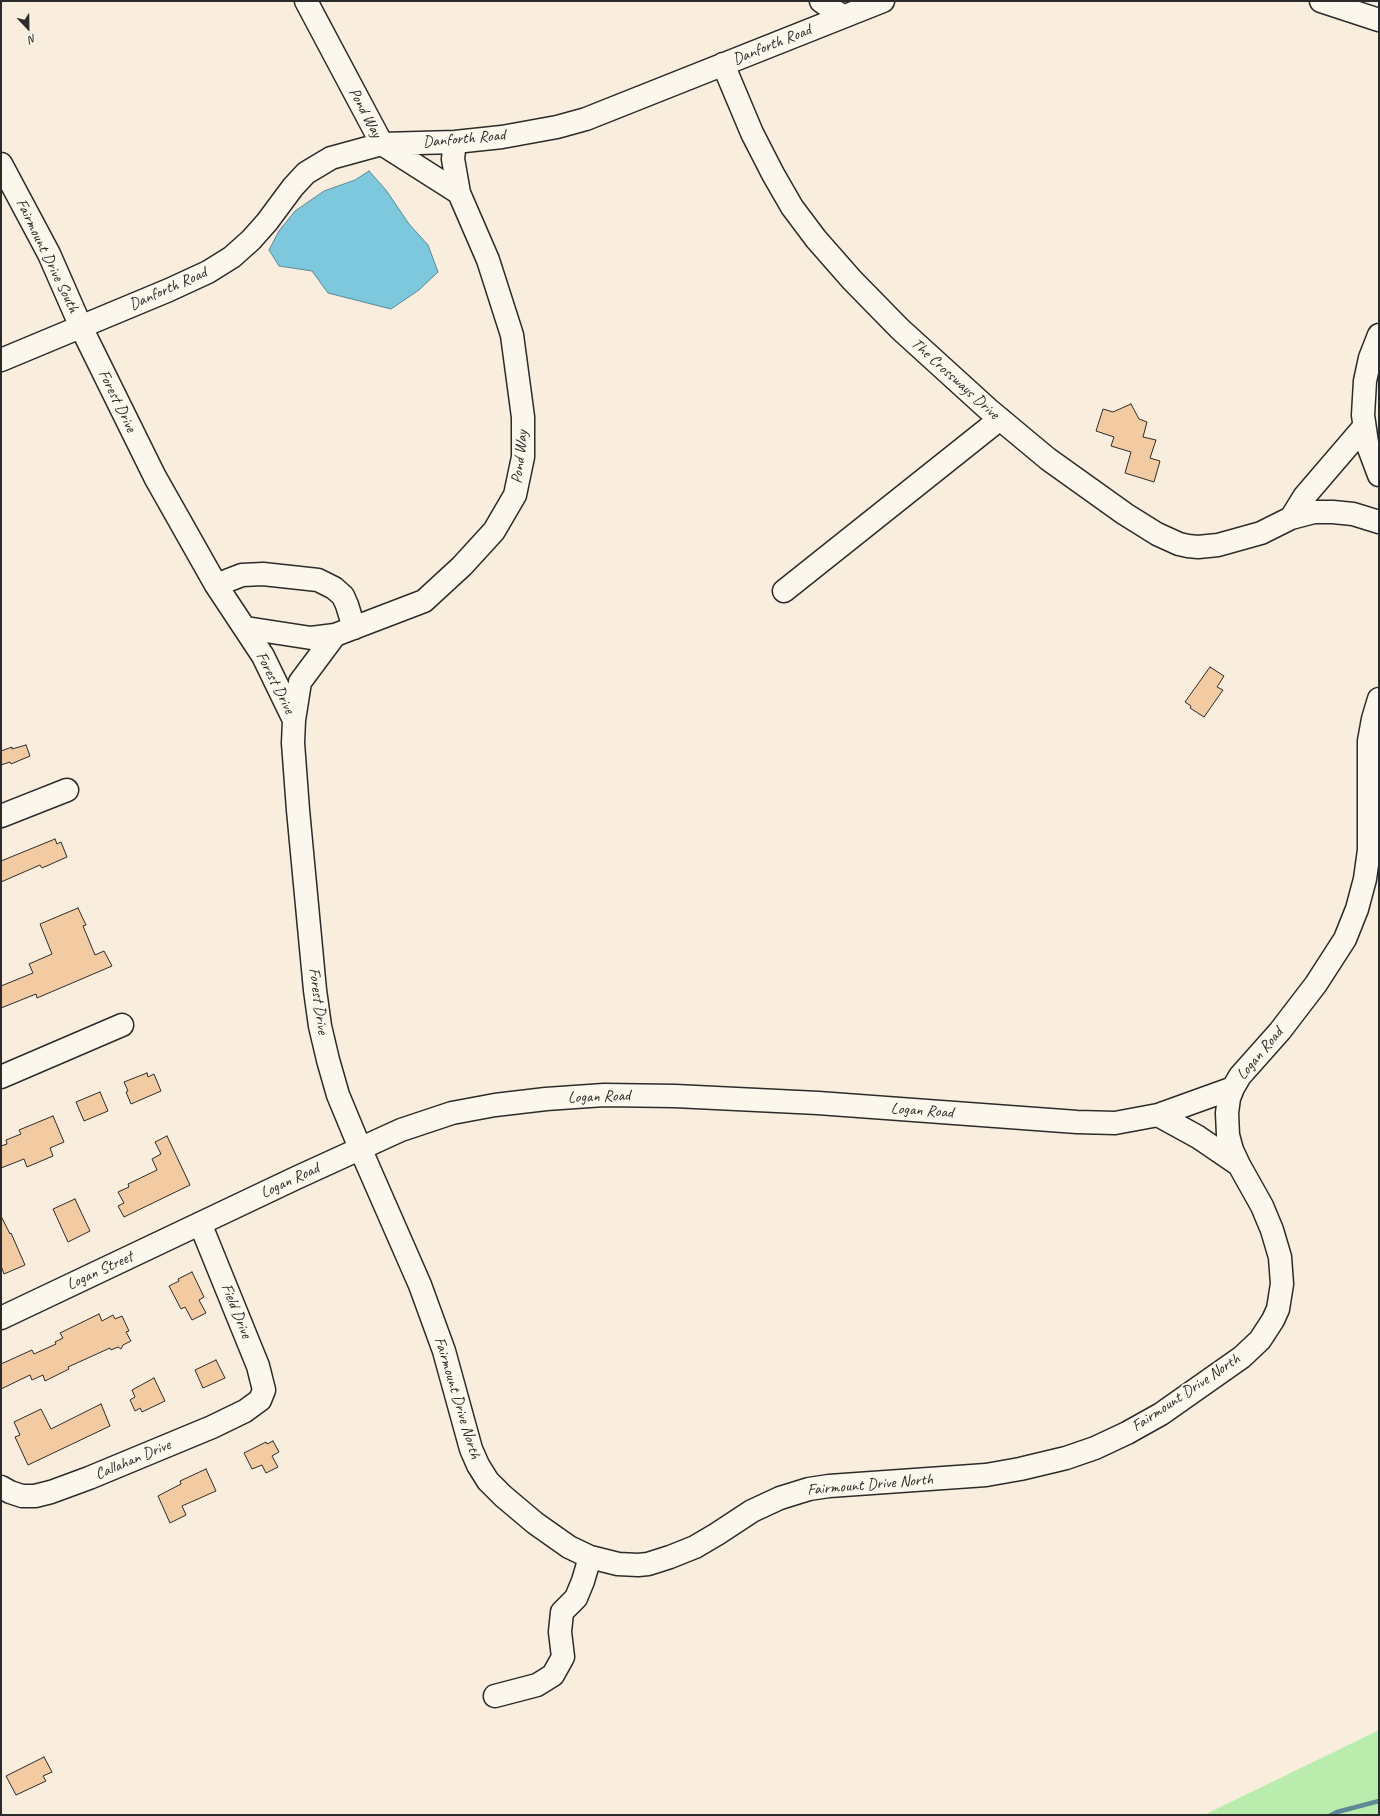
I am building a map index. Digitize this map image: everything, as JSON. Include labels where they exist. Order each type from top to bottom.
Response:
[{"type":"street","name":"Pond Way","points":[[306,1],[382,144],[459,193]]},
{"type":"street","points":[[822,1],[842,16]]},
{"type":"street","name":"Danforth Road","points":[[1,360],[170,290],[208,272],[232,257],[251,240],[306,173],[331,158],[382,144],[455,142],[502,137],[586,119],[883,1]]},
{"type":"street","points":[[1321,1],[1379,20]]},
{"type":"street","name":"The Crossways Drive","points":[[723,64],[752,133],[773,174],[792,207],[816,239],[852,280],[900,329],[1000,419],[1076,480],[1157,534],[1179,544],[1198,547],[1226,544],[1261,533],[1291,518],[1314,512],[1353,514],[1379,522]]},
{"type":"street","name":"Pond Way","points":[[246,628],[311,638],[344,631],[424,600],[462,566],[494,531],[515,496],[523,457],[523,417],[512,335],[488,260],[459,193],[453,159],[455,142]]},
{"type":"street","name":"Fairmount Drive South","points":[[1,164],[49,254],[81,327]]},
{"type":"street","name":"Forest Drive","points":[[81,327],[154,477],[216,585],[246,628],[263,656],[294,720],[293,743],[298,810],[315,990],[320,1026],[338,1094],[360,1148]]},
{"type":"street","points":[[1379,335],[1370,358],[1365,381],[1363,414],[1367,443],[1379,475]]},
{"type":"street","points":[[784,591],[1000,419]]},
{"type":"street","points":[[1291,518],[1304,497],[1364,427]]},
{"type":"street","points":[[216,585],[242,575],[263,574],[318,580],[334,588],[343,596],[347,605],[344,631],[300,682],[294,720]]},
{"type":"street","name":"Logan Road","points":[[199,1224],[401,1130],[452,1113],[546,1098],[604,1095],[675,1096],[818,1103],[1077,1122],[1115,1123],[1158,1115],[1233,1088],[1240,1076],[1280,1031],[1316,984],[1342,944],[1357,909],[1365,879],[1369,850],[1370,741],[1373,719],[1379,699]]},
{"type":"street","points":[[1,816],[67,790]]},
{"type":"street","points":[[1,1077],[122,1025]]},
{"type":"street","points":[[1233,1088],[1226,1113],[1228,1135],[1232,1150],[1239,1165]]},
{"type":"street","name":"Fairmount Drive North","points":[[360,1148],[420,1285],[444,1351],[471,1449],[478,1465],[488,1481],[535,1523],[569,1547],[590,1557],[618,1564],[648,1564],[695,1547],[752,1511],[780,1498],[809,1489],[828,1486],[986,1475],[1066,1458],[1095,1448],[1161,1414],[1242,1357],[1263,1336],[1278,1309],[1282,1284],[1280,1257],[1272,1230],[1262,1206],[1239,1165],[1198,1137],[1158,1115]]},
{"type":"street","name":"Logan Street","points":[[1,1318],[199,1224]]},
{"type":"street","name":"Field Drive","points":[[199,1224],[258,1366],[264,1390],[260,1400]]},
{"type":"street","name":"Callahan Drive","points":[[1,1487],[22,1496],[35,1496],[51,1492],[89,1478],[212,1426],[245,1411],[260,1400]]},
{"type":"street","points":[[495,1696],[537,1685],[553,1675],[563,1657],[560,1632],[562,1612],[576,1598],[590,1557]]},
{"type":"green space","points":[[1379,1730],[1379,1815],[1204,1815]]},
{"type":"water","points":[[369,171],[386,190],[409,224],[428,245],[438,272],[419,290],[391,309],[328,293],[312,271],[279,266],[269,250],[279,231],[295,211],[324,191],[355,180]]},
{"type":"building","points":[[1131,404],[1139,419],[1147,422],[1143,437],[1156,440],[1150,458],[1160,461],[1154,482],[1125,473],[1131,452],[1111,446],[1114,437],[1096,431],[1103,409],[1113,412]]},
{"type":"building","points":[[1210,667],[1224,676],[1217,687],[1223,690],[1204,717],[1190,708],[1191,706],[1185,702]]},
{"type":"building","points":[[26,745],[30,756],[11,764],[10,762],[1,765],[1,751],[12,747],[12,749]]},
{"type":"building","points":[[55,839],[57,844],[61,842],[67,857],[42,868],[40,865],[1,882],[1,861]]},
{"type":"building","points":[[78,908],[86,925],[83,926],[95,955],[104,951],[112,966],[37,998],[36,994],[1,1008],[1,986],[33,973],[29,964],[52,954],[40,924]]},
{"type":"building","points":[[147,1073],[148,1077],[154,1074],[161,1091],[131,1104],[124,1082]]},
{"type":"building","points":[[100,1092],[108,1111],[84,1121],[76,1102]]},
{"type":"building","points":[[53,1116],[64,1142],[50,1148],[53,1156],[27,1167],[24,1159],[1,1168],[1,1146],[7,1144],[6,1140],[21,1134],[19,1130]]},
{"type":"building","points":[[167,1136],[190,1185],[124,1217],[118,1206],[124,1203],[118,1192],[129,1187],[128,1184],[157,1170],[152,1159],[161,1154],[155,1142]]},
{"type":"building","points":[[75,1199],[90,1231],[68,1242],[53,1209]]},
{"type":"building","points":[[1,1216],[10,1234],[11,1233],[25,1265],[4,1274],[1,1266]]},
{"type":"building","points":[[192,1272],[204,1297],[199,1300],[206,1313],[192,1320],[185,1307],[181,1309],[169,1286],[179,1281],[178,1279]]},
{"type":"building","points":[[99,1314],[102,1321],[113,1315],[115,1319],[122,1316],[129,1331],[126,1332],[131,1341],[123,1345],[121,1349],[118,1347],[111,1350],[110,1348],[68,1367],[69,1369],[45,1381],[43,1375],[32,1380],[30,1375],[1,1389],[1,1364],[32,1350],[34,1354],[56,1344],[55,1342],[63,1338],[60,1333]]},
{"type":"building","points":[[216,1360],[225,1378],[203,1388],[195,1370]]},
{"type":"building","points":[[154,1378],[165,1401],[142,1412],[140,1408],[135,1411],[130,1400],[135,1397],[132,1390]]},
{"type":"building","points":[[101,1404],[110,1426],[28,1465],[15,1437],[20,1435],[14,1422],[41,1409],[51,1429]]},
{"type":"building","points":[[273,1441],[279,1452],[272,1456],[278,1467],[266,1473],[262,1465],[252,1469],[244,1453],[266,1442],[267,1444]]},
{"type":"building","points":[[206,1469],[216,1491],[182,1506],[186,1515],[170,1523],[158,1496],[181,1484],[180,1481]]},
{"type":"building","points":[[44,1757],[52,1772],[43,1776],[46,1781],[16,1795],[6,1776]]},
{"type":"waterway","points":[[1331,1815],[1379,1801]]}]
